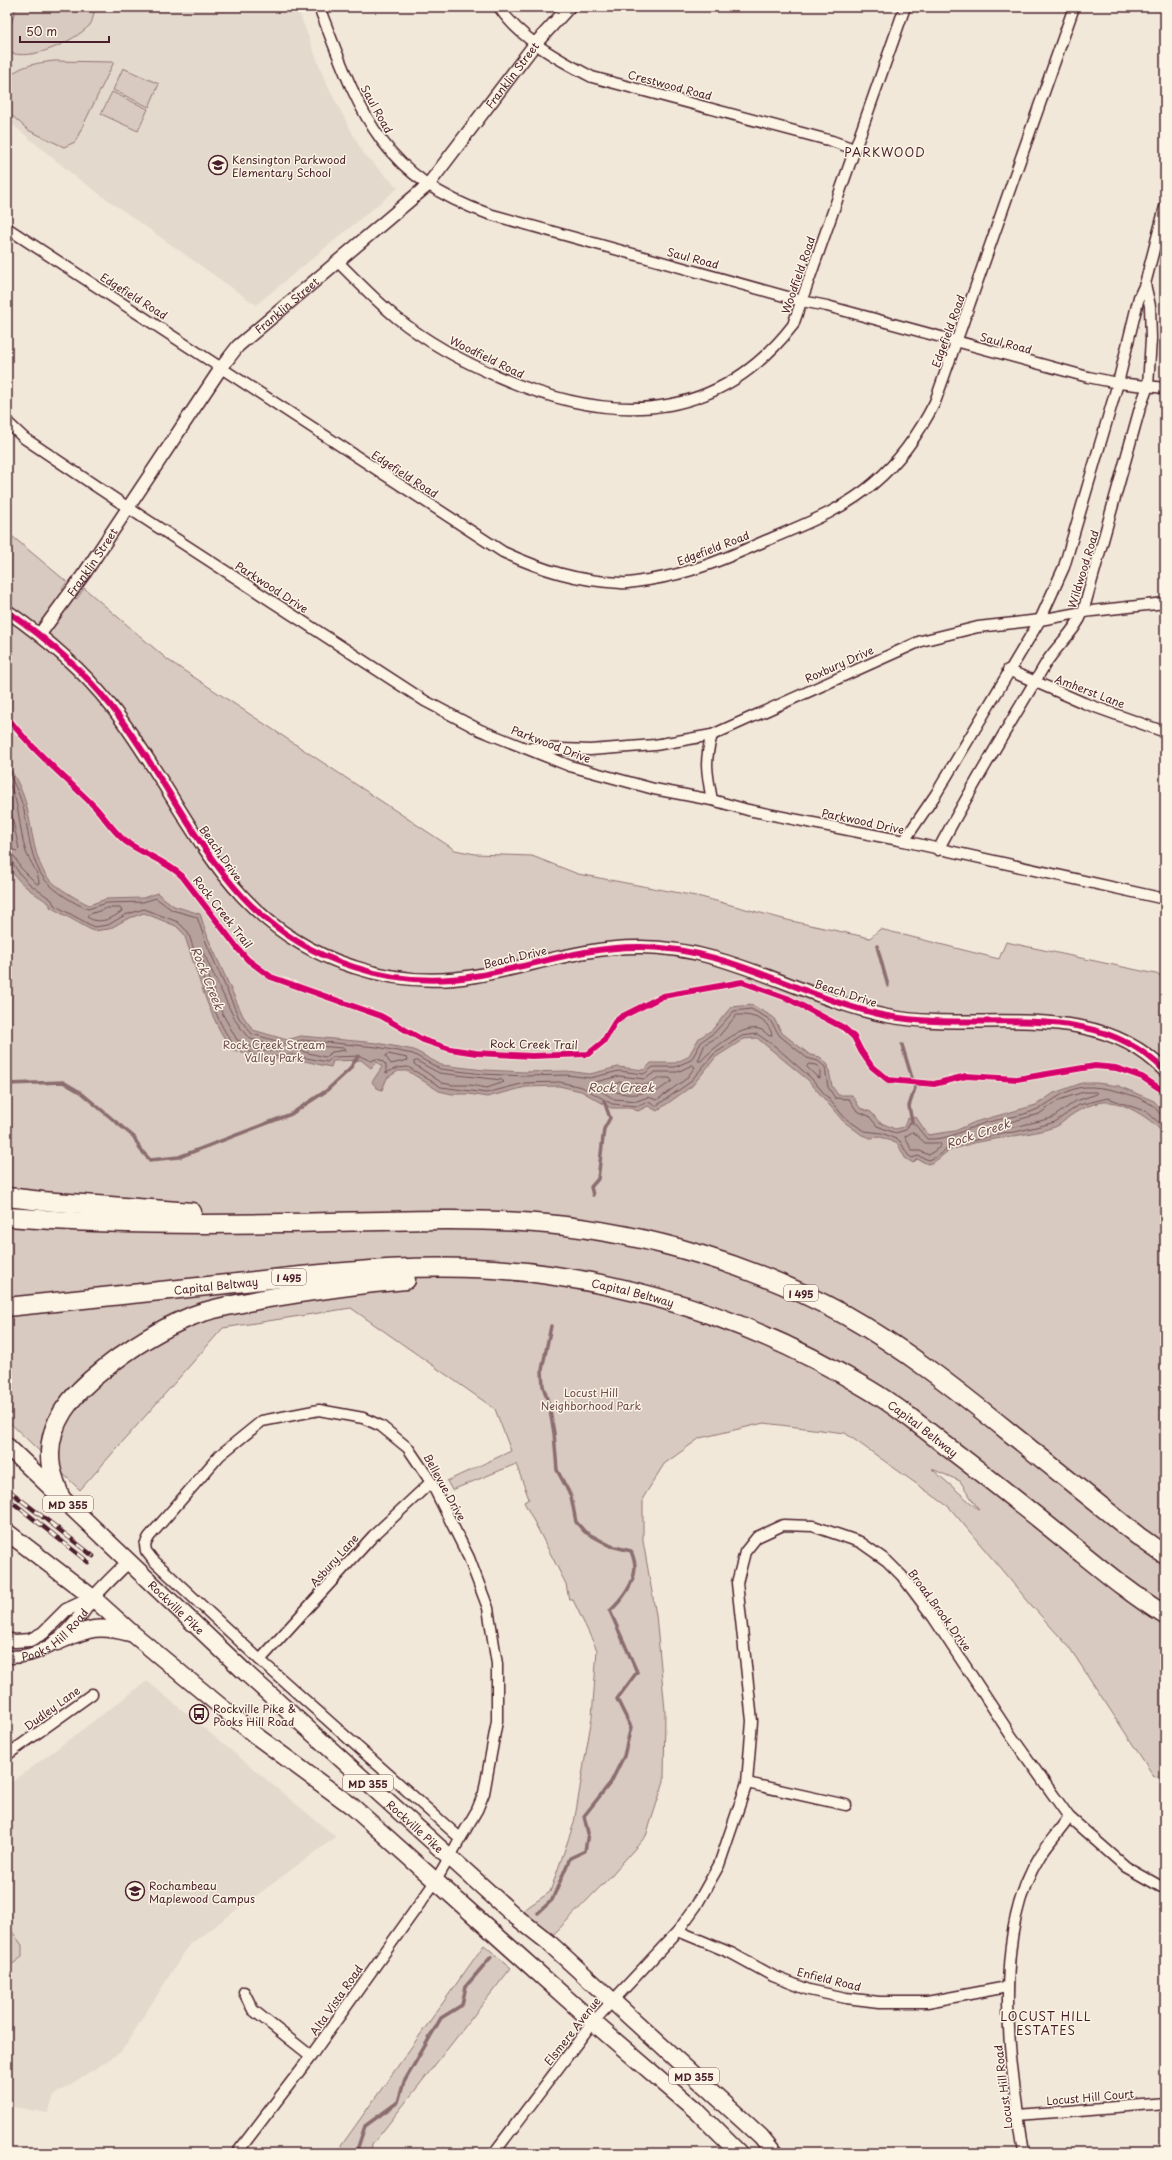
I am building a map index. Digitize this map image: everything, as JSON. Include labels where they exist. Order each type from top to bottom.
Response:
[{"type":"highway","points":[[7,1197],[42,1202],[138,1209],[362,1222]]},
{"type":"highway","name":"I 495","points":[[7,1217],[56,1221],[205,1224],[482,1221],[548,1224],[621,1235],[682,1249],[740,1268],[793,1289],[845,1315],[905,1352],[952,1386],[1132,1531],[1165,1555]]},
{"type":"highway","name":"Capital Beltway","points":[[7,1306],[367,1270],[483,1269],[546,1274],[613,1286],[664,1299],[721,1317],[818,1360],[870,1390],[919,1424],[1108,1574],[1165,1616]]},
{"type":"highway","points":[[60,1496],[51,1467],[50,1450],[53,1431],[60,1414],[72,1398],[91,1380],[138,1344],[166,1327],[194,1315],[225,1306],[369,1284],[425,1278],[546,1274]]},
{"type":"main road","name":"Rockville Pike","points":[[7,1446],[246,1673],[515,1916],[547,1941],[761,2137],[774,2153]]},
{"type":"main road","name":"MD 355","points":[[7,1532],[93,1598],[132,1633],[255,1735],[353,1807],[593,2022],[699,2113],[739,2153]]},
{"type":"main road","points":[[57,1642],[89,1629],[103,1627],[132,1633]]},
{"type":"street","name":"Saul Road","points":[[318,7],[347,78],[376,134],[397,160],[428,185],[459,204],[489,214],[802,301],[827,306],[1088,377],[1118,383],[1165,388]]},
{"type":"street","name":"Crestwood Road","points":[[499,7],[535,44],[562,62],[592,77],[832,141],[854,149]]},
{"type":"street","name":"Franklin Street","points":[[40,634],[86,571],[127,507],[221,368],[238,346],[428,185],[535,44],[569,7]]},
{"type":"street","name":"Woodfield Road","points":[[338,262],[397,318],[434,343],[480,369],[525,389],[575,404],[610,409],[654,408],[691,400],[732,382],[777,346],[793,326],[905,7]]},
{"type":"street","name":"Edgefield Road","points":[[7,228],[502,552],[536,567],[569,578],[623,584],[673,576],[708,566],[815,520],[856,497],[874,483],[901,456],[924,423],[935,402],[1074,7]]},
{"type":"street","name":"Wildwood Road","points":[[904,841],[936,794],[1008,670],[1040,620],[1064,567],[1118,383],[1139,297],[1146,284],[1165,208]]},
{"type":"street","name":"Wildwood Road","points":[[938,850],[973,785],[1035,682],[1053,653],[1079,622],[1083,612],[1140,408],[1148,386],[1150,319],[1146,284]]},
{"type":"street","name":"Parkwood Drive","points":[[7,422],[24,438],[127,507],[425,701],[480,730],[570,766],[654,790],[712,800],[748,810],[904,841],[938,850],[1165,900]]},
{"type":"street","name":"Roxbury Drive","points":[[526,748],[590,750],[655,745],[712,735],[921,641],[978,627],[1040,620],[1083,612],[1165,603]]},
{"type":"street","name":"Beach Drive","points":[[7,611],[40,634],[85,675],[111,706],[213,862],[239,894],[266,921],[282,933],[315,951],[346,964],[390,976],[449,979],[492,973],[602,949],[645,947],[682,950],[721,960],[854,1007],[887,1016],[925,1021],[1061,1024],[1092,1028],[1120,1039],[1135,1048],[1165,1071]]},
{"type":"street","name":"Amherst Lane","points":[[1008,670],[1084,703],[1165,732]]},
{"type":"street","points":[[712,735],[706,754],[707,773],[712,800]]},
{"type":"street","name":"Bellevue Drive","points":[[146,1551],[145,1545],[149,1538],[220,1455],[262,1421],[319,1410],[363,1418],[381,1426],[408,1448],[431,1482],[469,1558],[488,1608],[497,1664],[497,1721],[484,1793],[477,1810],[449,1856]]},
{"type":"street","name":"Asbury Lane","points":[[260,1660],[373,1536],[431,1482]]},
{"type":"street","name":"Broad Brook Drive","points":[[678,1931],[696,1906],[719,1865],[747,1783],[752,1721],[737,1583],[745,1552],[758,1537],[783,1525],[813,1526],[860,1542],[887,1561],[902,1576],[932,1616],[1012,1737],[1069,1817],[1126,1867],[1165,1889]]},
{"type":"street","name":"Rockville Pike","points":[[146,1551],[153,1560],[260,1660],[460,1838]]},
{"type":"street","name":"Pooks Hill Road","points":[[7,1657],[21,1658],[40,1652],[57,1642],[80,1616],[93,1598],[128,1562]]},
{"type":"street","name":"Pooks Hill Road","points":[[7,1639],[15,1641],[30,1640],[43,1634],[66,1610],[93,1598]]},
{"type":"street","name":"Dudley Lane","points":[[7,1755],[92,1694]]},
{"type":"street","points":[[747,1783],[846,1806]]},
{"type":"street","name":"Locust Hill Road","points":[[1024,2153],[1010,2055],[1007,1987],[1013,1932],[1021,1898],[1039,1857],[1069,1817]]},
{"type":"street","name":"Alta Vista Road","points":[[237,2153],[311,2056],[435,1882],[449,1856]]},
{"type":"street","name":"Enfield Road","points":[[678,1931],[731,1953],[773,1976],[810,1990],[846,1998],[879,2002],[927,2002],[1007,1987]]},
{"type":"street","name":"Elsmere Avenue","points":[[494,2153],[593,2022],[678,1931]]},
{"type":"street","points":[[244,1992],[253,2010],[311,2056]]},
{"type":"street","name":"Locust Hill Court","points":[[1018,2115],[1165,2103]]},
{"type":"shaded area","name":"Kensington Parkwood Elementary School","points":[[7,7],[297,7],[326,83],[363,153],[398,188],[256,305],[77,178],[7,120]]},
{"type":"shaded area","name":"Rochambeau Maplewood Campus","points":[[147,1681],[336,1837],[189,1945],[121,2052],[54,2095],[48,2113],[7,2106],[7,1786]]},
{"type":"green space","points":[[16,7],[95,7],[93,19],[90,25],[73,38],[51,49],[28,54],[17,54],[8,52],[8,35]]},
{"type":"green space","points":[[54,61],[114,62],[75,142],[64,147],[28,130],[7,111],[6,88],[10,76],[21,68]]},
{"type":"green space","points":[[123,68],[159,84],[149,107],[113,90]]},
{"type":"green space","points":[[112,92],[148,109],[138,131],[101,114]]},
{"type":"green space","name":"Rock Creek Stream Valley Park","points":[[7,532],[67,582],[62,589],[77,599],[84,588],[168,660],[455,850],[475,854],[532,856],[578,874],[701,897],[787,920],[870,938],[880,929],[999,959],[1006,942],[1165,976],[1165,1781],[1153,1775],[1069,1647],[1032,1606],[949,1507],[845,1433],[764,1423],[700,1438],[664,1464],[643,1498],[643,1541],[656,1615],[665,1710],[664,1781],[646,1836],[607,1880],[547,1941],[515,1916],[550,1892],[574,1823],[592,1717],[597,1650],[573,1600],[569,1600],[566,1584],[524,1502],[529,1499],[516,1464],[452,1490],[447,1481],[511,1451],[495,1409],[351,1308],[223,1328],[80,1490],[7,1420]],"holes":[[[932,1469],[960,1481],[979,1510]]]},
{"type":"green space","points":[[7,1925],[22,1945],[22,1957],[7,1968]]},
{"type":"green space","points":[[484,1945],[511,1968],[372,2145],[370,2153],[336,2153]]},
{"type":"water","name":"Rock Creek","points":[[7,764],[23,796],[37,854],[43,871],[48,878],[67,893],[89,905],[106,899],[143,898],[157,893],[174,906],[200,914],[208,938],[243,1016],[253,1030],[287,1040],[301,1036],[377,1043],[414,1050],[441,1065],[484,1070],[525,1072],[567,1071],[590,1074],[618,1067],[644,1070],[651,1063],[675,1063],[688,1057],[699,1038],[712,1030],[731,1007],[752,1005],[773,1017],[782,1033],[810,1055],[820,1057],[828,1065],[832,1086],[838,1095],[852,1095],[860,1108],[871,1112],[879,1122],[895,1129],[904,1127],[907,1119],[916,1117],[928,1135],[955,1131],[975,1122],[1036,1105],[1054,1093],[1082,1083],[1097,1083],[1119,1086],[1154,1101],[1165,1114],[1165,1138],[1156,1126],[1141,1114],[1116,1103],[1104,1102],[1083,1108],[1055,1127],[1042,1131],[976,1142],[948,1151],[935,1161],[928,1164],[917,1159],[913,1163],[905,1158],[898,1144],[881,1137],[870,1138],[862,1135],[843,1121],[808,1080],[757,1038],[744,1039],[716,1057],[692,1086],[657,1111],[648,1106],[638,1111],[630,1108],[611,1108],[581,1091],[559,1086],[526,1087],[487,1097],[469,1094],[452,1094],[439,1091],[408,1071],[398,1071],[387,1078],[382,1090],[377,1088],[372,1082],[382,1067],[377,1062],[371,1068],[361,1060],[333,1061],[331,1067],[302,1060],[255,1059],[239,1050],[234,1052],[225,1039],[204,995],[184,934],[176,926],[144,913],[127,919],[109,929],[93,931],[50,907],[50,904],[18,880],[13,874],[7,859]]},
{"type":"waterway","points":[[877,946],[888,986]]},
{"type":"waterway","points":[[902,1045],[915,1088],[909,1106],[912,1122]]},
{"type":"waterway","points":[[7,1084],[63,1082],[80,1092],[134,1137],[140,1149],[150,1160],[179,1157],[291,1114],[326,1091],[349,1070],[358,1056]]},
{"type":"waterway","points":[[593,1195],[591,1187],[598,1179],[604,1129],[610,1118],[604,1101]]},
{"type":"waterway","points":[[538,1913],[552,1900],[570,1858],[585,1851],[588,1833],[584,1816],[611,1782],[624,1756],[631,1727],[617,1699],[637,1672],[610,1611],[623,1597],[633,1579],[635,1565],[631,1551],[611,1546],[585,1532],[576,1522],[571,1496],[557,1470],[554,1433],[549,1405],[543,1386],[542,1370],[551,1326]]},
{"type":"waterway","points":[[356,2153],[365,2126],[398,2102],[404,2082],[441,2018],[462,2005],[466,1986],[491,1957]]},
{"type":"railway","points":[[7,1489],[93,1556]]},
{"type":"railway","points":[[7,1498],[88,1562]]},
{"type":"cycle path","points":[[7,611],[62,654],[100,692],[138,744],[212,859],[239,893],[271,923],[309,948],[354,967],[384,975],[429,980],[475,976],[578,953],[599,950],[641,947],[673,949],[704,955],[735,964],[826,998],[887,1016],[959,1022],[1033,1022],[1069,1025],[1104,1033],[1136,1048],[1165,1071]]},
{"type":"cycle path","name":"Rock Creek Trail","points":[[7,717],[38,753],[95,807],[125,841],[169,866],[182,876],[248,960],[271,977],[381,1016],[423,1040],[450,1049],[476,1053],[532,1056],[588,1054],[603,1042],[615,1022],[621,1017],[663,996],[742,982],[787,998],[844,1028],[854,1037],[861,1051],[872,1067],[888,1080],[934,1084],[966,1076],[1017,1079],[1095,1066],[1116,1068],[1142,1077],[1165,1092]]},
{"type":"place","name":"Kensington Parkwood Elementary School","points":[[218,165]]},
{"type":"place","name":"Rockville Pike & Pooks Hill Road","points":[[199,1714]]},
{"type":"place","name":"Rochambeau Maplewood Campus","points":[[135,1891]]},
{"type":"district","name":"PARKWOOD","points":[[885,152]]},
{"type":"district","name":"LOCUST HILL ESTATES","points":[[1046,2023]]},
{"type":"park label","name":"Locust Hill Neighborhood Park","points":[[591,1398]]}]
